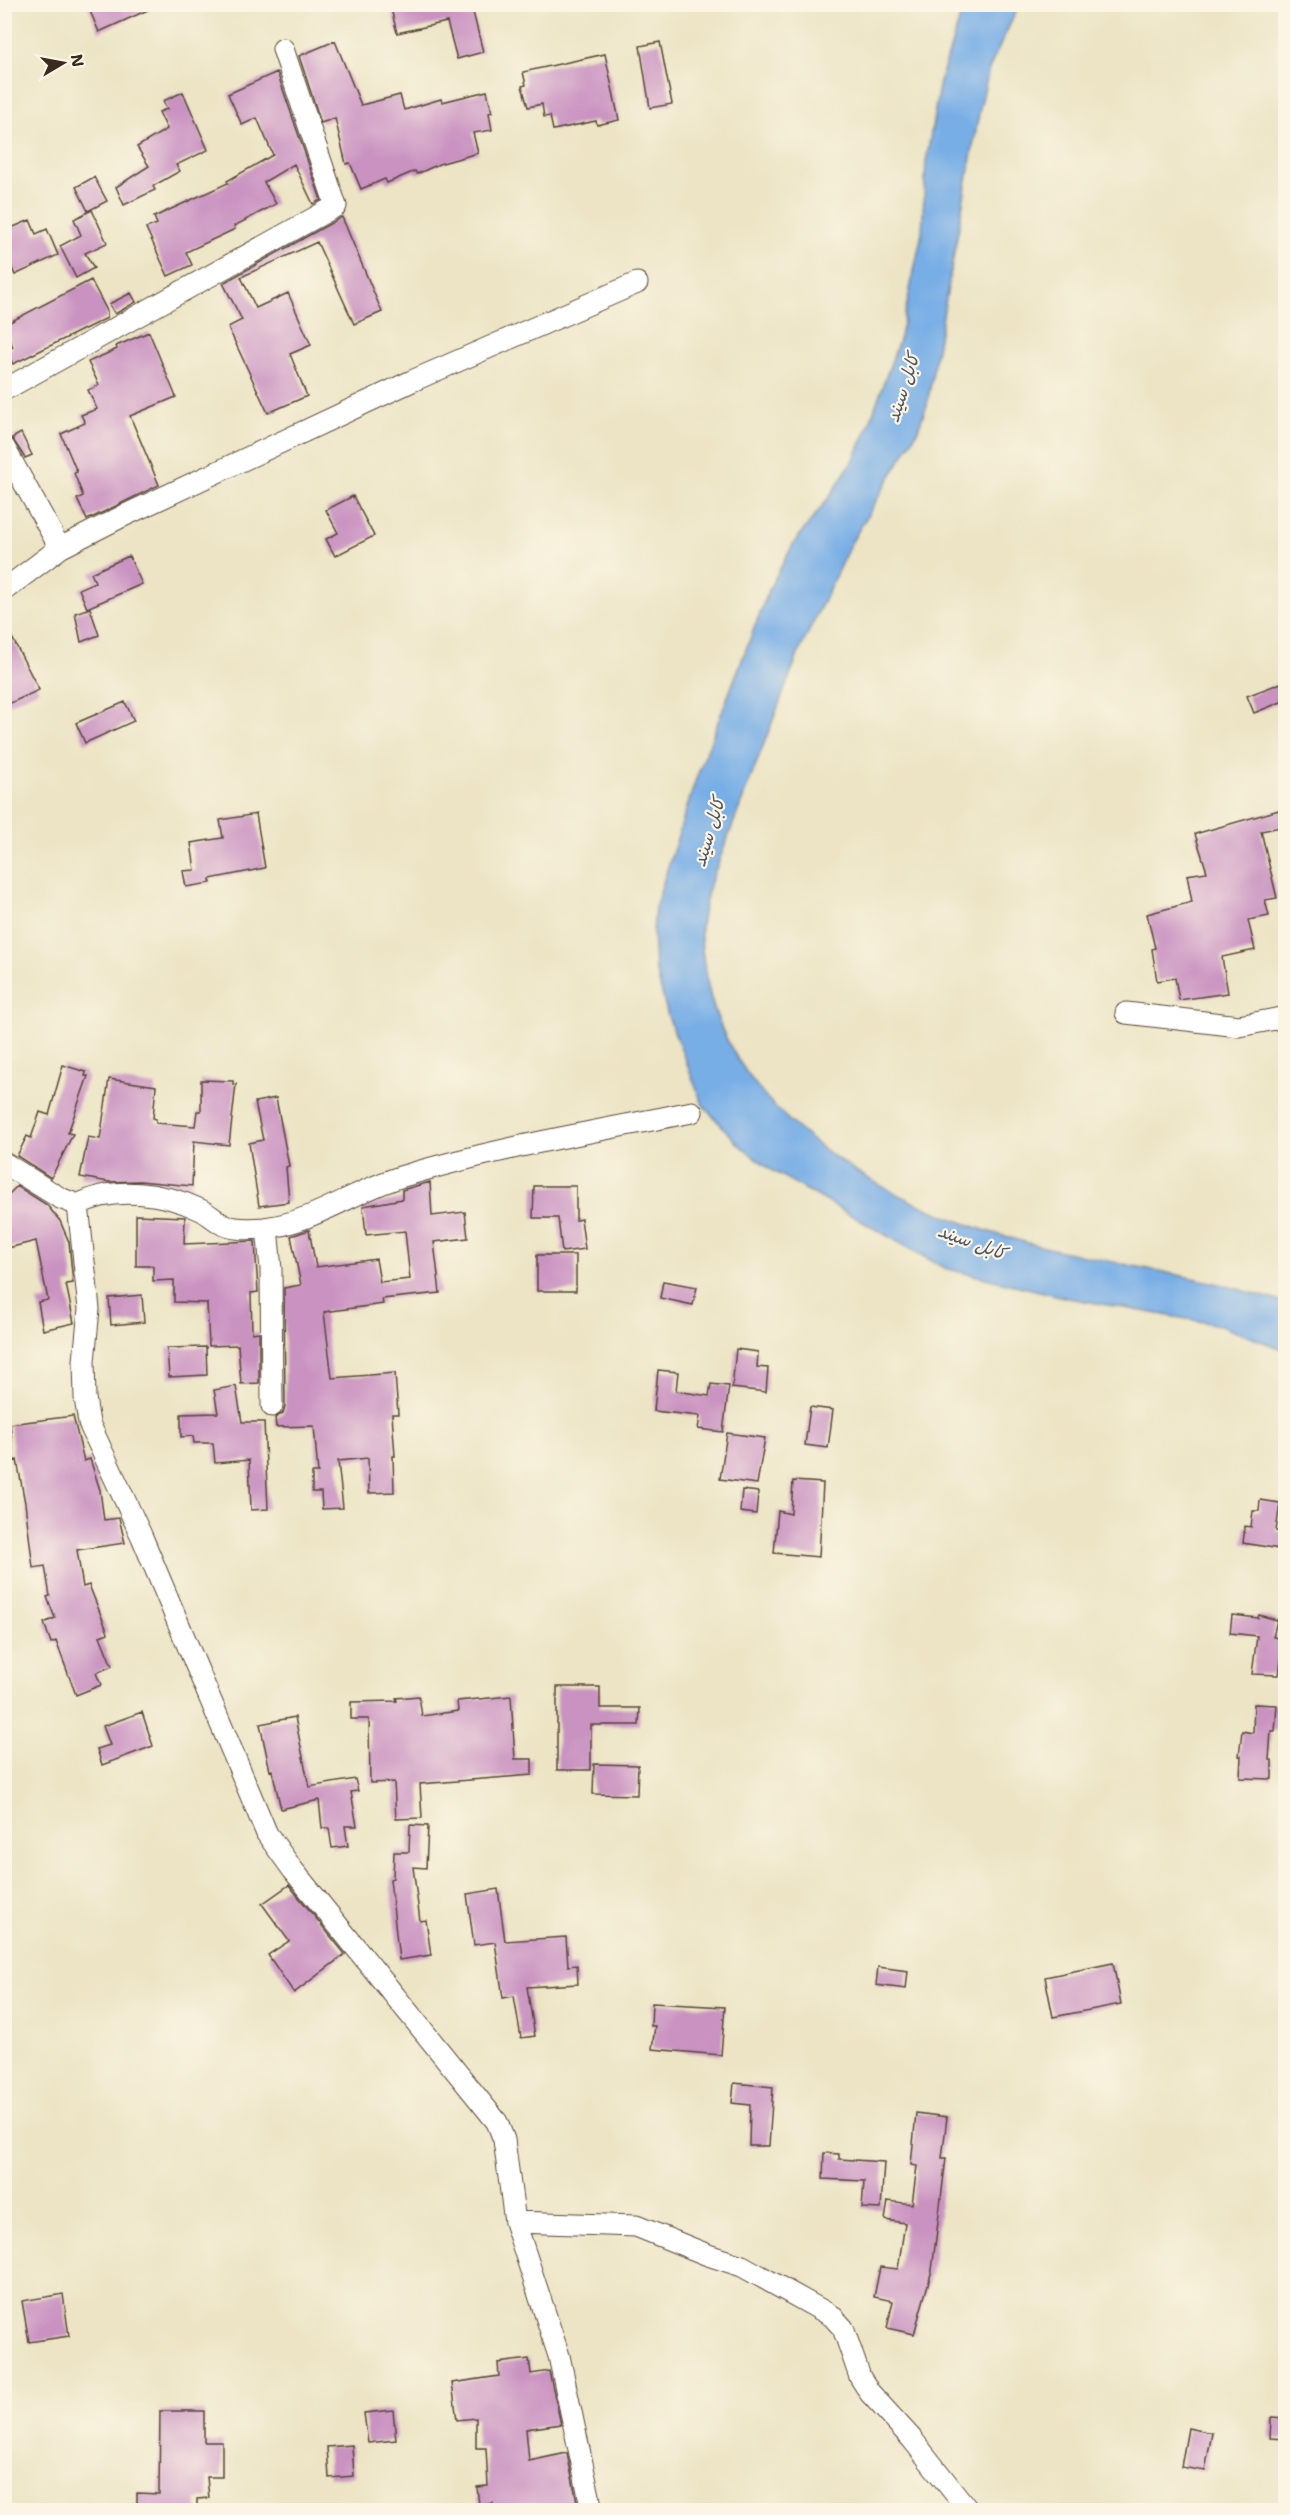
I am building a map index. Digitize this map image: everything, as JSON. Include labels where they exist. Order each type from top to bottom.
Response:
[{"type":"street","points":[[4,390],[336,206],[283,49]]},
{"type":"street","points":[[4,590],[60,548],[412,381],[637,283]]},
{"type":"street","points":[[4,447],[60,548]]},
{"type":"street","points":[[1126,1013],[1239,1026],[1286,1017]]},
{"type":"street","points":[[4,1163],[60,1198],[78,1204],[89,1198],[111,1194],[139,1194],[201,1210],[224,1225],[246,1229],[267,1228],[292,1222],[397,1178],[508,1148],[692,1112]]},
{"type":"street","points":[[78,1204],[89,1309],[84,1361],[85,1398],[89,1423],[142,1537],[267,1834],[300,1879],[496,2122],[504,2140],[515,2222],[560,2356],[592,2511]]},
{"type":"street","points":[[267,1228],[271,1269],[272,1406]]},
{"type":"street","points":[[515,2222],[636,2226],[742,2266],[832,2316],[843,2328],[860,2377],[870,2393],[912,2439],[968,2511]]},
{"type":"water","name":"کابل سيند","points":[[964,5],[1019,5],[989,69],[979,113],[927,405],[917,432],[851,543],[799,652],[709,887],[702,917],[701,934],[707,981],[721,1026],[743,1067],[772,1103],[806,1136],[845,1164],[887,1189],[972,1226],[1031,1244],[1211,1282],[1285,1303],[1285,1350],[1215,1324],[1068,1298],[944,1268],[771,1170],[738,1144],[703,1105],[668,1016],[655,967],[653,931],[655,908],[696,779],[770,587],[794,543],[830,496],[855,457],[900,337],[922,233],[926,162],[940,81]]},
{"type":"building","points":[[87,4],[161,4],[99,32]]},
{"type":"building","points":[[390,4],[471,4],[483,52],[457,59],[447,22],[397,33]]},
{"type":"building","points":[[335,41],[361,105],[400,95],[404,110],[441,99],[442,102],[487,91],[492,112],[489,113],[492,130],[473,133],[478,153],[439,164],[417,174],[415,171],[387,183],[385,179],[361,189],[350,163],[346,164],[335,118],[321,123],[299,56]]},
{"type":"building","points":[[660,42],[672,104],[650,108],[640,46]]},
{"type":"building","points":[[605,54],[619,120],[597,125],[596,121],[553,130],[550,116],[544,117],[542,104],[528,107],[522,86],[526,85],[523,72]]},
{"type":"building","points":[[277,72],[321,200],[313,204],[294,164],[264,182],[276,204],[234,226],[235,229],[186,252],[192,265],[168,276],[146,228],[157,224],[154,217],[228,183],[227,181],[273,155],[257,118],[242,125],[228,94]]},
{"type":"building","points":[[183,92],[208,150],[176,165],[180,171],[153,186],[155,190],[124,205],[116,187],[149,166],[137,147],[167,129],[159,112],[167,109],[163,101]]},
{"type":"building","points":[[94,177],[107,201],[88,211],[76,187]]},
{"type":"building","points":[[92,210],[107,243],[85,253],[94,268],[76,278],[60,246],[81,235],[74,219]]},
{"type":"building","points":[[342,217],[382,312],[354,324],[317,242],[241,277],[256,308],[288,293],[311,345],[290,354],[307,396],[268,413],[228,327],[242,320],[223,283]]},
{"type":"building","points":[[30,220],[36,234],[47,229],[58,255],[15,275],[4,251],[4,231]]},
{"type":"building","points":[[91,280],[107,311],[107,318],[13,364],[6,350],[13,347],[4,325]]},
{"type":"building","points":[[131,293],[136,302],[115,314],[109,304]]},
{"type":"building","points":[[149,332],[176,397],[130,416],[159,485],[87,520],[77,499],[83,496],[74,473],[77,472],[61,434],[85,423],[81,415],[97,409],[88,390],[99,385],[88,362],[117,349],[116,346]]},
{"type":"building","points":[[21,433],[32,455],[25,458],[12,438]]},
{"type":"building","points":[[353,496],[374,536],[335,556],[326,539],[338,533],[326,510]]},
{"type":"building","points":[[129,556],[142,584],[87,608],[79,589],[95,582],[91,573]]},
{"type":"building","points":[[90,608],[99,635],[81,642],[75,613]]},
{"type":"building","points":[[4,622],[39,690],[4,706]]},
{"type":"building","points":[[1286,681],[1286,700],[1254,713],[1247,696]]},
{"type":"building","points":[[125,702],[134,721],[85,743],[76,723]]},
{"type":"building","points":[[1286,808],[1286,826],[1261,831],[1277,898],[1265,900],[1269,916],[1248,920],[1255,950],[1222,957],[1228,993],[1179,1000],[1175,978],[1157,981],[1152,949],[1155,948],[1147,914],[1192,902],[1187,875],[1207,872],[1195,834]]},
{"type":"building","points":[[256,814],[265,868],[210,879],[211,883],[186,887],[183,871],[195,870],[191,843],[223,838],[220,820]]},
{"type":"building","points":[[63,1065],[86,1072],[85,1076],[88,1076],[68,1133],[73,1134],[51,1178],[17,1156],[27,1136],[31,1138],[40,1112],[49,1115]]},
{"type":"building","points":[[109,1079],[156,1086],[153,1118],[156,1119],[156,1123],[195,1126],[197,1111],[201,1111],[201,1080],[233,1081],[233,1085],[236,1084],[229,1145],[194,1141],[192,1186],[140,1181],[109,1182],[80,1177],[88,1137],[100,1139]]},
{"type":"building","points":[[276,1098],[289,1166],[286,1167],[289,1202],[259,1206],[249,1143],[263,1140],[255,1102]]},
{"type":"building","points":[[430,1182],[432,1216],[465,1212],[468,1238],[434,1242],[440,1293],[382,1299],[383,1304],[324,1312],[332,1378],[395,1373],[398,1414],[392,1414],[395,1456],[393,1456],[394,1492],[369,1493],[368,1458],[338,1461],[343,1508],[322,1509],[321,1492],[312,1492],[312,1473],[318,1473],[314,1426],[276,1427],[275,1418],[283,1413],[285,1406],[284,1288],[301,1285],[291,1236],[309,1230],[316,1267],[376,1259],[380,1282],[410,1279],[405,1231],[366,1235],[363,1206],[402,1199],[402,1190]]},
{"type":"building","points":[[17,1186],[47,1205],[60,1221],[69,1242],[73,1283],[66,1284],[74,1323],[43,1330],[38,1302],[48,1300],[36,1241],[4,1249],[4,1199]]},
{"type":"building","points":[[534,1186],[576,1186],[576,1220],[581,1219],[585,1249],[562,1252],[558,1218],[533,1218]]},
{"type":"building","points":[[136,1215],[185,1217],[184,1244],[255,1241],[258,1292],[251,1293],[252,1333],[259,1332],[259,1383],[241,1384],[238,1345],[209,1346],[207,1303],[174,1302],[174,1280],[153,1281],[153,1266],[136,1266]]},
{"type":"building","points":[[537,1255],[576,1255],[576,1291],[537,1291]]},
{"type":"building","points":[[663,1281],[697,1287],[693,1305],[660,1298]]},
{"type":"building","points":[[142,1295],[144,1322],[111,1325],[109,1298]]},
{"type":"building","points":[[206,1347],[207,1375],[169,1377],[167,1348]]},
{"type":"building","points":[[736,1349],[758,1352],[757,1367],[768,1368],[766,1392],[732,1388]]},
{"type":"building","points":[[658,1370],[678,1372],[676,1391],[709,1396],[711,1384],[729,1386],[723,1432],[698,1429],[700,1416],[654,1411]]},
{"type":"building","points":[[236,1386],[242,1422],[264,1422],[268,1509],[251,1510],[249,1460],[215,1463],[213,1443],[194,1443],[193,1436],[181,1437],[181,1414],[218,1413],[214,1390]]},
{"type":"building","points":[[810,1407],[833,1410],[828,1448],[805,1445]]},
{"type":"building","points":[[73,1416],[84,1461],[90,1459],[100,1490],[104,1520],[119,1518],[125,1543],[77,1550],[83,1587],[89,1585],[108,1633],[100,1636],[112,1666],[96,1673],[101,1685],[76,1695],[56,1641],[51,1643],[44,1623],[55,1618],[47,1597],[50,1596],[45,1566],[33,1568],[25,1503],[17,1460],[14,1461],[10,1424]]},
{"type":"building","points":[[727,1433],[765,1438],[757,1484],[720,1479]]},
{"type":"building","points":[[793,1481],[823,1483],[819,1557],[774,1553],[778,1511],[791,1514]]},
{"type":"building","points":[[742,1490],[758,1492],[756,1514],[740,1512]]},
{"type":"building","points":[[1260,1500],[1280,1503],[1276,1531],[1286,1532],[1286,1550],[1243,1543],[1245,1526],[1251,1527],[1253,1511],[1259,1511]]},
{"type":"building","points":[[1232,1615],[1258,1618],[1259,1615],[1277,1620],[1273,1637],[1284,1639],[1279,1675],[1252,1674],[1257,1636],[1230,1633]]},
{"type":"building","points":[[557,1687],[600,1687],[600,1708],[640,1708],[639,1725],[591,1725],[591,1770],[557,1770]]},
{"type":"building","points":[[419,1696],[422,1716],[458,1711],[457,1701],[511,1696],[515,1759],[532,1759],[532,1775],[420,1784],[422,1818],[396,1819],[394,1782],[370,1783],[369,1719],[351,1719],[351,1702],[397,1701],[396,1698]]},
{"type":"building","points":[[1254,1704],[1277,1705],[1275,1731],[1271,1731],[1269,1760],[1272,1760],[1272,1779],[1240,1778],[1241,1756],[1239,1756],[1242,1731],[1253,1733]]},
{"type":"building","points":[[142,1712],[153,1746],[102,1765],[97,1749],[110,1745],[103,1726]]},
{"type":"building","points":[[295,1717],[309,1787],[355,1779],[358,1791],[351,1792],[357,1826],[345,1826],[348,1846],[332,1848],[329,1828],[322,1828],[319,1800],[281,1809],[260,1724]]},
{"type":"building","points":[[594,1764],[638,1765],[637,1795],[593,1794]]},
{"type":"building","points":[[410,1825],[428,1826],[426,1868],[413,1867],[420,1921],[426,1920],[431,1955],[399,1960],[390,1879],[393,1878],[394,1852],[409,1852]]},
{"type":"building","points":[[289,1885],[345,1954],[294,1993],[268,1955],[289,1941],[262,1904]]},
{"type":"building","points":[[498,1889],[505,1941],[566,1937],[568,1966],[577,1965],[578,1984],[527,1987],[535,2036],[521,2038],[514,1996],[503,1998],[495,1942],[474,1945],[467,1894]]},
{"type":"building","points":[[1113,1963],[1121,2004],[1053,2017],[1045,1977]]},
{"type":"building","points":[[878,1967],[908,1971],[906,1989],[876,1985]]},
{"type":"building","points":[[652,2003],[725,2007],[721,2055],[652,2049],[655,2026],[651,2026]]},
{"type":"building","points":[[734,2083],[773,2087],[769,2146],[749,2146],[750,2105],[732,2103]]},
{"type":"building","points":[[916,2113],[947,2117],[942,2158],[946,2158],[932,2270],[914,2334],[887,2328],[893,2301],[874,2297],[880,2267],[898,2269],[905,2223],[885,2220],[888,2201],[912,2204],[917,2166],[911,2165]]},
{"type":"building","points":[[824,2153],[839,2154],[839,2159],[884,2162],[881,2209],[862,2208],[864,2181],[823,2179]]},
{"type":"building","points":[[63,2294],[69,2336],[29,2342],[22,2301]]},
{"type":"building","points":[[529,2359],[531,2374],[549,2371],[561,2424],[526,2429],[529,2461],[567,2453],[579,2511],[493,2511],[493,2503],[479,2505],[477,2487],[488,2486],[486,2448],[476,2448],[476,2418],[457,2420],[452,2383],[499,2376],[498,2363]]},
{"type":"building","points":[[393,2410],[396,2440],[368,2443],[364,2413]]},
{"type":"building","points":[[160,2411],[204,2411],[204,2442],[222,2442],[222,2477],[207,2477],[209,2498],[197,2499],[197,2511],[137,2509],[137,2493],[159,2494]]},
{"type":"building","points":[[1271,2418],[1286,2419],[1286,2439],[1270,2438]]},
{"type":"building","points":[[1188,2428],[1212,2433],[1205,2471],[1181,2467]]},
{"type":"building","points":[[352,2445],[354,2476],[329,2478],[327,2447]]}]
